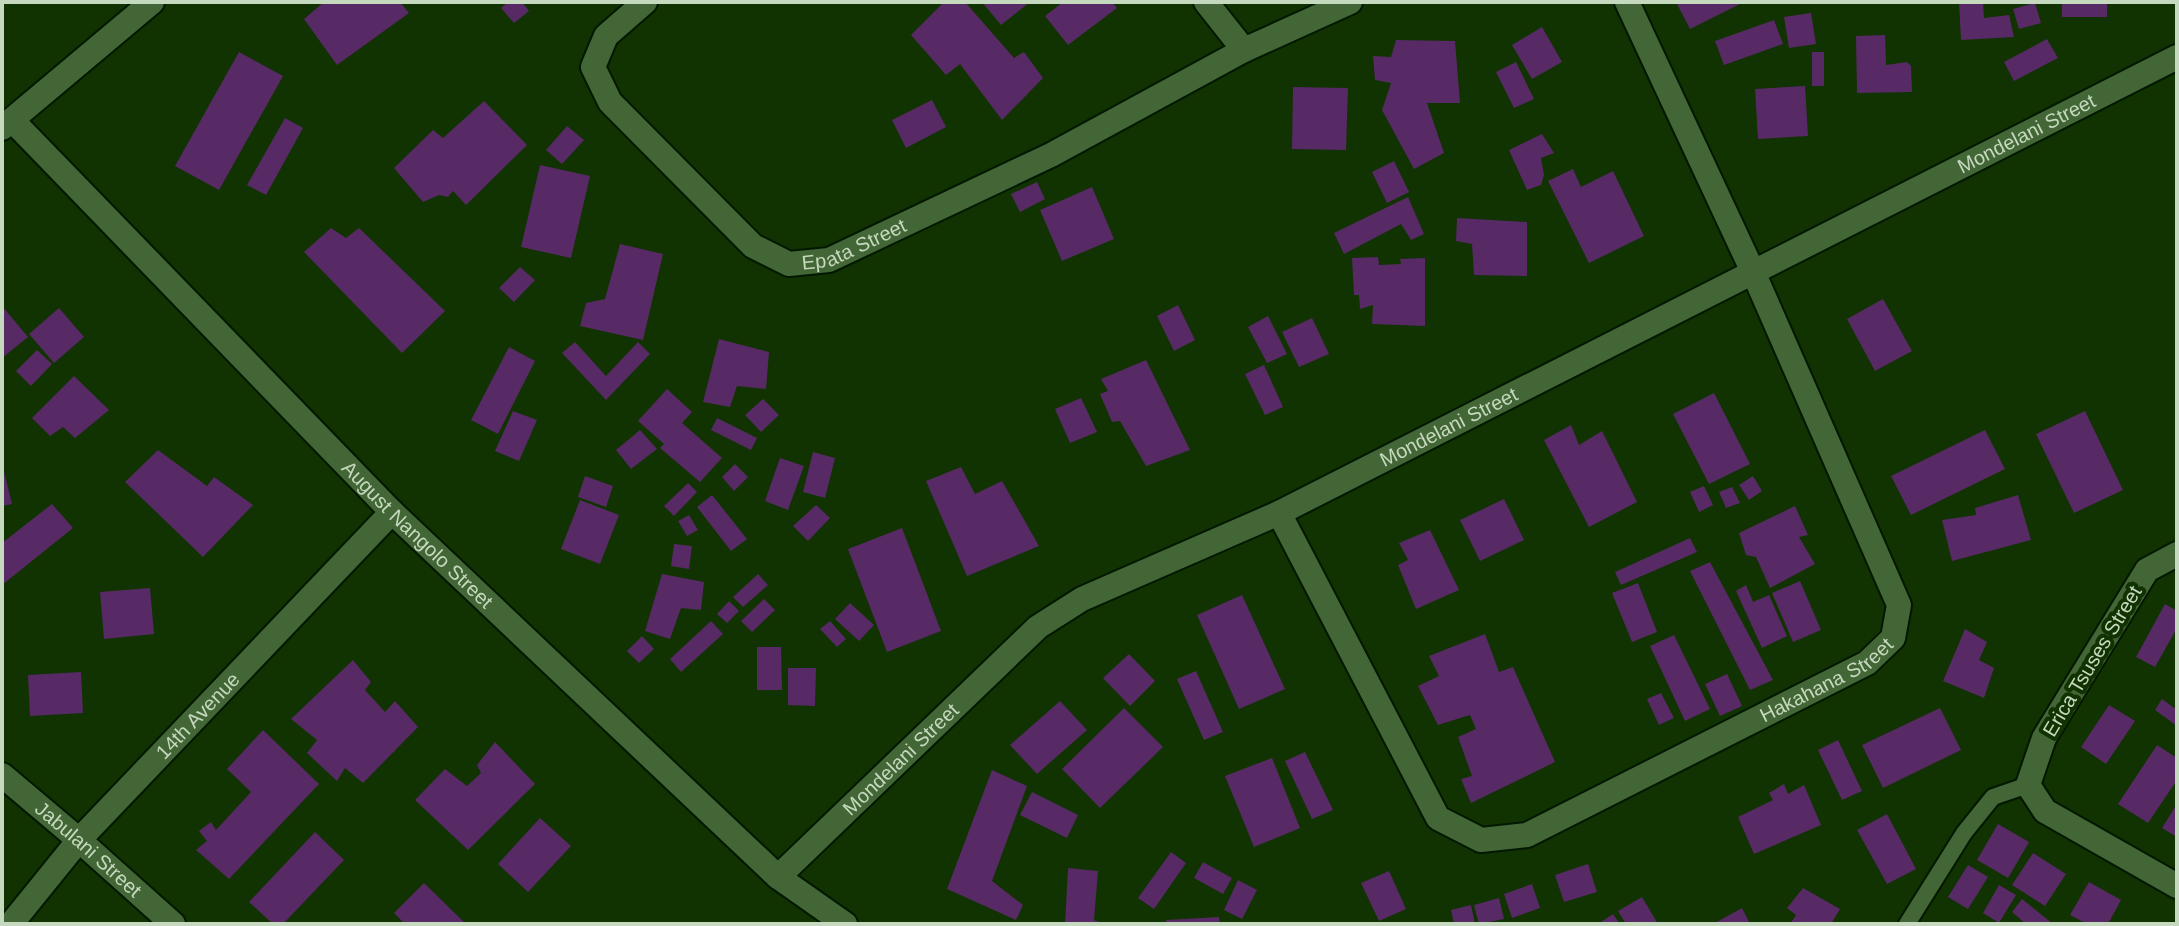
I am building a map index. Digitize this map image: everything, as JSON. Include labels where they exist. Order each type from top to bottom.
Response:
[{"type":"street","points":[[7,124],[152,2]]},
{"type":"street","name":"Epata Street","points":[[645,2],[606,36],[593,67],[610,102],[753,246],[789,264],[829,260],[1051,155],[1244,50],[1350,2]]},
{"type":"street","points":[[1206,2],[1244,50]]},
{"type":"street","name":"Hakahana Street","points":[[1279,513],[1438,818],[1481,840],[1527,835],[1867,663],[1893,638],[1899,605],[1754,274],[1627,2]]},
{"type":"street","name":"Mondelani Street","points":[[778,877],[1038,627],[1082,599],[1279,513],[2177,57]]},
{"type":"street","name":"August Nangolo Street","points":[[7,124],[392,512],[778,877],[845,924]]},
{"type":"street","name":"14th Avenue","points":[[11,924],[79,840],[392,512]]},
{"type":"street","name":"Erica Tsuses Street","points":[[2028,785],[2044,738],[2147,570],[2177,554]]},
{"type":"street","name":"Jabulani Street","points":[[2,775],[173,924]]},
{"type":"street","points":[[2028,785],[2045,811],[2177,886]]},
{"type":"lane","points":[[1907,924],[1964,833],[1993,797],[2028,785]]},
{"type":"building","points":[[324,2],[400,2],[409,13],[337,65],[304,19]]},
{"type":"building","points":[[508,2],[522,2],[529,11],[514,23],[501,8]]},
{"type":"building","points":[[944,2],[965,2],[1014,58],[1024,52],[1043,78],[1002,120],[960,64],[946,75],[911,35]]},
{"type":"building","points":[[982,2],[1030,2],[1001,25]]},
{"type":"building","points":[[1063,2],[1112,2],[1117,8],[1068,45],[1045,16]]},
{"type":"building","points":[[1676,2],[1744,2],[1690,29]]},
{"type":"building","points":[[1959,2],[1983,2],[1984,18],[2009,15],[2014,37],[1961,40]]},
{"type":"building","points":[[2062,2],[2107,2],[2107,17],[2062,17]]},
{"type":"building","points":[[2035,3],[2041,23],[2019,29],[2013,9]]},
{"type":"building","points":[[1811,13],[1816,44],[1789,48],[1784,17]]},
{"type":"building","points":[[1774,20],[1783,44],[1724,65],[1715,41]]},
{"type":"building","points":[[1542,27],[1562,62],[1532,79],[1512,45]]},
{"type":"building","points":[[1885,35],[1886,65],[1907,62],[1911,66],[1912,92],[1857,93],[1856,36]]},
{"type":"building","points":[[2047,39],[2058,58],[2014,81],[2004,62]]},
{"type":"building","points":[[1396,40],[1455,41],[1460,103],[1427,103],[1444,153],[1414,169],[1382,110],[1391,83],[1375,80],[1373,56],[1391,57]]},
{"type":"building","points":[[239,52],[283,76],[219,190],[175,166]]},
{"type":"building","points":[[1812,52],[1824,52],[1824,86],[1812,86]]},
{"type":"building","points":[[1516,62],[1534,99],[1514,108],[1496,72]]},
{"type":"building","points":[[1805,86],[1808,136],[1758,139],[1755,89]]},
{"type":"building","points":[[1293,87],[1348,88],[1346,150],[1292,149]]},
{"type":"building","points":[[932,100],[946,127],[906,148],[892,120]]},
{"type":"building","points":[[484,101],[527,145],[466,205],[453,191],[448,197],[439,195],[423,202],[394,168],[433,130],[443,138]]},
{"type":"building","points":[[285,118],[303,128],[266,195],[247,185]]},
{"type":"building","points":[[567,126],[584,140],[562,164],[546,150]]},
{"type":"building","points":[[1542,134],[1554,153],[1541,158],[1544,175],[1541,185],[1527,190],[1509,150]]},
{"type":"building","points":[[1394,161],[1409,192],[1387,203],[1372,172]]},
{"type":"building","points":[[540,165],[590,176],[571,258],[521,247]]},
{"type":"building","points":[[1573,169],[1581,187],[1613,171],[1644,236],[1589,263],[1548,181]]},
{"type":"building","points":[[1037,182],[1045,199],[1020,212],[1011,194]]},
{"type":"building","points":[[1092,187],[1114,239],[1062,261],[1040,210]]},
{"type":"building","points":[[1408,197],[1424,234],[1411,240],[1401,224],[1344,254],[1334,233]]},
{"type":"building","points":[[1457,218],[1527,222],[1527,276],[1474,275],[1472,244],[1456,241]]},
{"type":"building","points":[[331,228],[346,238],[359,228],[445,311],[402,353],[304,252]]},
{"type":"building","points":[[620,244],[663,254],[643,340],[580,326],[586,303],[605,299]]},
{"type":"building","points":[[1378,257],[1379,265],[1401,264],[1400,259],[1425,258],[1425,326],[1372,324],[1373,305],[1360,309],[1359,295],[1354,295],[1352,258]]},
{"type":"building","points":[[520,267],[535,280],[514,302],[499,288]]},
{"type":"building","points":[[1883,299],[1912,351],[1875,371],[1847,319]]},
{"type":"building","points":[[1178,305],[1195,340],[1174,351],[1157,316]]},
{"type":"building","points":[[2,306],[28,337],[2,358]]},
{"type":"building","points":[[59,308],[84,337],[54,363],[29,334]]},
{"type":"building","points":[[1268,316],[1287,354],[1267,363],[1248,327]]},
{"type":"building","points":[[1312,318],[1329,354],[1299,367],[1282,332]]},
{"type":"building","points":[[719,339],[769,352],[766,389],[737,386],[730,407],[703,402]]},
{"type":"building","points":[[575,342],[606,376],[638,342],[650,354],[606,400],[562,353]]},
{"type":"building","points":[[509,347],[535,361],[498,434],[471,420]]},
{"type":"building","points":[[37,350],[52,364],[31,386],[16,371]]},
{"type":"building","points":[[1146,360],[1190,450],[1146,466],[1120,421],[1112,422],[1100,394],[1108,391],[1101,379]]},
{"type":"building","points":[[1264,365],[1283,407],[1265,415],[1245,374]]},
{"type":"building","points":[[74,376],[109,410],[75,438],[63,427],[50,436],[32,418]]},
{"type":"building","points":[[667,389],[692,412],[682,423],[722,458],[700,482],[660,448],[664,444],[638,421]]},
{"type":"building","points":[[1714,393],[1750,464],[1709,484],[1673,414]]},
{"type":"building","points":[[1081,398],[1097,432],[1070,443],[1055,409]]},
{"type":"building","points":[[763,399],[779,415],[761,432],[745,415]]},
{"type":"building","points":[[513,411],[537,420],[519,461],[495,451]]},
{"type":"building","points":[[2085,411],[2123,490],[2074,513],[2036,434]]},
{"type":"building","points":[[717,418],[757,438],[751,450],[711,430]]},
{"type":"building","points":[[1571,425],[1579,445],[1602,431],[1637,502],[1589,527],[1544,440]]},
{"type":"building","points":[[640,430],[657,449],[631,469],[616,450]]},
{"type":"building","points":[[1985,430],[2005,469],[1911,515],[1891,476]]},
{"type":"building","points":[[158,450],[207,486],[214,477],[253,505],[203,557],[125,482]]},
{"type":"building","points":[[813,452],[835,458],[825,498],[803,492]]},
{"type":"building","points":[[780,458],[804,466],[788,510],[765,501]]},
{"type":"building","points":[[2,464],[12,504],[2,506]]},
{"type":"building","points":[[735,464],[748,477],[734,491],[722,477]]},
{"type":"building","points":[[961,467],[975,494],[1002,481],[1039,546],[967,576],[926,481]]},
{"type":"building","points":[[585,476],[613,486],[606,507],[578,497]]},
{"type":"building","points":[[1753,476],[1762,491],[1749,500],[1739,485]]},
{"type":"building","points":[[688,483],[697,492],[674,516],[664,506]]},
{"type":"building","points":[[1704,486],[1713,505],[1699,512],[1690,492]]},
{"type":"building","points":[[1732,487],[1740,503],[1726,508],[1719,492]]},
{"type":"building","points":[[712,495],[747,539],[731,551],[697,507]]},
{"type":"building","points":[[2018,495],[2031,540],[1952,561],[1942,520],[1976,515],[1975,508]]},
{"type":"building","points":[[1504,499],[1524,540],[1480,561],[1460,520]]},
{"type":"building","points":[[580,500],[619,515],[600,564],[561,549]]},
{"type":"building","points":[[52,504],[73,528],[2,585],[2,543]]},
{"type":"building","points":[[816,505],[830,518],[808,541],[793,526]]},
{"type":"building","points":[[1795,506],[1808,535],[1799,537],[1815,564],[1770,588],[1756,557],[1746,555],[1739,533]]},
{"type":"building","points":[[689,515],[698,530],[687,536],[678,521]]},
{"type":"building","points":[[902,528],[941,631],[887,652],[848,549]]},
{"type":"building","points":[[1430,530],[1459,590],[1416,609],[1398,565],[1408,560],[1399,543]]},
{"type":"building","points":[[1690,538],[1697,552],[1621,585],[1615,572]]},
{"type":"building","points":[[674,544],[692,546],[689,569],[671,566]]},
{"type":"building","points":[[1710,562],[1773,680],[1750,690],[1690,571]]},
{"type":"building","points":[[662,574],[704,582],[701,610],[681,608],[670,639],[645,631]]},
{"type":"building","points":[[758,574],[768,585],[743,607],[733,597]]},
{"type":"building","points":[[1800,581],[1821,630],[1793,642],[1772,593]]},
{"type":"building","points":[[1638,583],[1657,632],[1632,642],[1612,593]]},
{"type":"building","points":[[1746,585],[1753,602],[1769,595],[1787,636],[1762,648],[1736,591]]},
{"type":"building","points":[[150,588],[154,634],[104,639],[100,592]]},
{"type":"building","points":[[1242,595],[1285,689],[1239,709],[1197,615]]},
{"type":"building","points":[[764,599],[775,610],[752,632],[741,621]]},
{"type":"building","points":[[729,601],[739,611],[727,623],[717,614]]},
{"type":"building","points":[[850,603],[874,625],[859,641],[835,619]]},
{"type":"building","points":[[2165,604],[2177,611],[2177,628],[2155,667],[2136,657]]},
{"type":"building","points":[[711,621],[723,634],[681,672],[670,659]]},
{"type":"building","points":[[830,621],[846,639],[837,647],[820,629]]},
{"type":"building","points":[[1965,629],[1987,642],[1979,660],[1994,668],[1984,698],[1943,681]]},
{"type":"building","points":[[1485,634],[1499,672],[1513,667],[1555,762],[1471,803],[1461,779],[1472,776],[1458,737],[1476,729],[1470,715],[1438,725],[1418,686],[1439,676],[1429,656]]},
{"type":"building","points":[[1674,635],[1710,709],[1685,721],[1650,646]]},
{"type":"building","points":[[642,636],[654,649],[639,663],[627,651]]},
{"type":"building","points":[[757,647],[781,647],[782,690],[757,690]]},
{"type":"building","points":[[1129,654],[1155,681],[1130,706],[1103,678]]},
{"type":"building","points":[[353,660],[371,682],[365,690],[385,712],[395,701],[418,727],[363,783],[345,768],[337,781],[307,753],[317,740],[291,719]]},
{"type":"building","points":[[788,668],[816,668],[815,706],[788,705]]},
{"type":"building","points":[[1196,671],[1223,732],[1204,740],[1177,679]]},
{"type":"building","points":[[81,672],[83,713],[30,716],[28,675]]},
{"type":"building","points":[[1727,674],[1742,706],[1720,716],[1705,684]]},
{"type":"building","points":[[1661,693],[1674,718],[1659,725],[1647,699]]},
{"type":"building","points":[[2162,699],[2177,710],[2177,726],[2155,710]]},
{"type":"building","points":[[1060,701],[1087,730],[1037,774],[1010,745]]},
{"type":"building","points":[[2109,705],[2135,721],[2106,764],[2081,747]]},
{"type":"building","points":[[1124,708],[1163,747],[1100,808],[1062,769]]},
{"type":"building","points":[[1940,708],[1961,750],[1883,788],[1862,745]]},
{"type":"building","points":[[263,730],[319,784],[229,879],[196,850],[207,841],[199,831],[211,822],[216,830],[251,792],[227,769]]},
{"type":"building","points":[[1838,740],[1862,791],[1842,800],[1818,750]]},
{"type":"building","points":[[495,742],[535,784],[468,850],[415,800],[445,769],[467,786],[481,773],[477,765]]},
{"type":"building","points":[[2157,745],[2177,758],[2177,780],[2148,823],[2118,804]]},
{"type":"building","points":[[1305,752],[1333,810],[1312,819],[1285,761]]},
{"type":"building","points":[[1272,758],[1300,828],[1254,847],[1225,776]]},
{"type":"building","points":[[992,770],[1027,786],[992,881],[1023,905],[1016,920],[947,889]]},
{"type":"building","points":[[1784,784],[1788,794],[1804,785],[1821,825],[1754,854],[1738,817],[1773,800],[1769,793]]},
{"type":"building","points":[[1032,792],[1078,815],[1067,838],[1020,815]]},
{"type":"building","points":[[2177,804],[2177,837],[2162,828]]},
{"type":"building","points":[[1887,814],[1916,869],[1887,884],[1857,830]]},
{"type":"building","points":[[540,818],[571,846],[528,892],[498,864]]},
{"type":"building","points":[[1998,824],[2029,842],[2008,878],[1977,860]]},
{"type":"building","points":[[315,832],[344,860],[283,924],[273,924],[249,902]]},
{"type":"building","points":[[1171,852],[1186,863],[1154,909],[1138,898]]},
{"type":"building","points":[[2033,853],[2066,874],[2045,906],[2012,885]]},
{"type":"building","points":[[1203,862],[1232,878],[1223,894],[1194,878]]},
{"type":"building","points":[[1588,864],[1597,892],[1564,902],[1555,875]]},
{"type":"building","points":[[1968,865],[1988,877],[1968,909],[1948,897]]},
{"type":"building","points":[[1068,868],[1098,871],[1094,920],[1104,924],[1065,924]]},
{"type":"building","points":[[1389,871],[1406,909],[1379,921],[1361,883]]},
{"type":"building","points":[[1238,880],[1257,890],[1242,919],[1224,910]]},
{"type":"building","points":[[2089,882],[2121,900],[2108,924],[2087,924],[2070,915]]},
{"type":"building","points":[[424,883],[466,924],[405,924],[394,913]]},
{"type":"building","points":[[1532,884],[1540,908],[1512,918],[1504,894]]},
{"type":"building","points":[[1999,885],[2016,895],[1999,923],[1983,913]]},
{"type":"building","points":[[1803,888],[1840,909],[1831,924],[1790,924],[1796,915],[1787,908]]},
{"type":"building","points":[[1642,897],[1658,924],[1626,924],[1618,911]]},
{"type":"building","points":[[1499,898],[1504,919],[1479,924],[1474,905]]},
{"type":"building","points":[[2022,899],[2053,924],[2026,924],[2012,912]]},
{"type":"building","points":[[1471,905],[1475,924],[1454,924],[1451,910]]},
{"type":"building","points":[[1742,908],[1750,924],[1713,924]]},
{"type":"building","points":[[1613,914],[1620,924],[1598,924]]},
{"type":"building","points":[[1219,917],[1220,924],[1167,924],[1166,920]]}]
